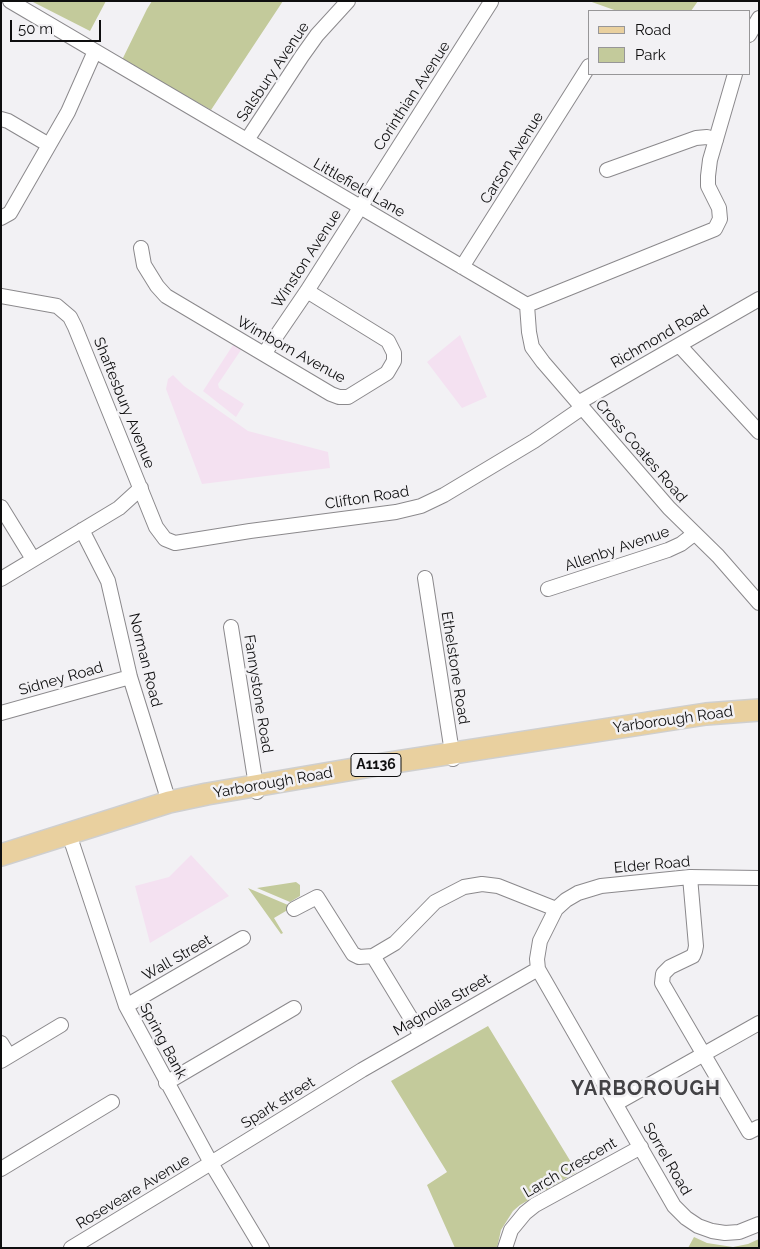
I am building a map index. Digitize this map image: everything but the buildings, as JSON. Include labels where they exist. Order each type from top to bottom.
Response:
[{"type":"main road","name":"Yarborough Road","points":[[1,856],[168,802],[256,790],[453,758],[706,714],[759,710]]},
{"type":"street","name":"Littlefield Lane","points":[[10,1],[528,306]]},
{"type":"street","name":"Salsbury Avenue","points":[[247,140],[317,35],[348,1]]},
{"type":"street","name":"Corinthian Avenue","points":[[360,207],[491,2]]},
{"type":"street","points":[[750,33],[759,18]]},
{"type":"street","points":[[1,218],[10,213],[68,112],[95,51]]},
{"type":"street","name":"Carson Avenue","points":[[462,267],[588,68]]},
{"type":"street","points":[[528,306],[714,229],[720,219],[719,208],[708,186],[710,160],[735,75]]},
{"type":"street","points":[[1,119],[8,121],[49,145]]},
{"type":"street","points":[[607,170],[696,138],[716,140]]},
{"type":"street","name":"Winston Avenue","points":[[264,354],[307,291],[360,207]]},
{"type":"street","name":"Wimborn Avenue","points":[[141,248],[144,265],[157,286],[166,296],[331,394],[339,397],[348,397],[387,373],[394,361],[394,353],[388,341],[307,291]]},
{"type":"street","name":"Shaftesbury Avenue","points":[[1,296],[57,306],[62,309],[75,327],[150,511]]},
{"type":"street","name":"Richmond Road","points":[[580,406],[679,345],[759,299]]},
{"type":"street","name":"Cross Coates Road","points":[[528,306],[529,332],[532,346],[543,362],[668,508],[718,556],[759,603]]},
{"type":"street","points":[[679,345],[756,425]]},
{"type":"street","name":"Clifton Road","points":[[150,511],[160,534],[171,542],[179,544],[250,531],[396,512],[421,506],[444,495],[534,441],[580,406]]},
{"type":"street","points":[[1,579],[119,508],[142,488]]},
{"type":"street","points":[[1,507],[33,559]]},
{"type":"street","name":"Norman Road","points":[[82,530],[108,581],[130,677],[168,802]]},
{"type":"street","name":"Allenby Avenue","points":[[548,589],[668,550],[682,544],[694,534]]},
{"type":"street","name":"Ethelstone Road","points":[[424,578],[453,758]]},
{"type":"street","name":"Fannystone Road","points":[[231,627],[256,790]]},
{"type":"street","name":"Sidney Road","points":[[1,713],[130,677]]},
{"type":"street","name":"Spring Bank","points":[[69,834],[126,1006],[166,1083],[262,1248]]},
{"type":"street","points":[[690,877],[695,951],[693,956],[670,967],[664,974],[662,983],[749,1132],[759,1127]]},
{"type":"street","name":"Elder Road","points":[[538,968],[540,941],[556,909],[566,900],[589,889],[601,886],[690,877],[759,878]]},
{"type":"street","points":[[294,909],[317,897],[353,954],[360,957],[373,956],[395,943],[435,902],[464,887],[482,884],[498,886],[556,909]]},
{"type":"street","name":"Wall Street","points":[[126,1006],[243,938]]},
{"type":"street","points":[[373,956],[421,1035]]},
{"type":"street","name":"Magnolia Street","points":[[362,1070],[538,968]]},
{"type":"street","name":"Sorrel Road","points":[[538,968],[674,1206],[686,1218],[698,1226],[712,1231],[725,1233],[739,1232],[759,1224]]},
{"type":"street","points":[[166,1083],[294,1008]]},
{"type":"street","points":[[617,1104],[759,1023]]},
{"type":"street","points":[[1,1043],[5,1059],[62,1025]]},
{"type":"street","name":"Spark street","points":[[211,1163],[362,1070]]},
{"type":"street","points":[[1,1169],[112,1102]]},
{"type":"street","name":"Larch Crescent","points":[[505,1248],[511,1230],[525,1213],[641,1147]]},
{"type":"street","name":"Roseveare Avenue","points":[[71,1248],[211,1163]]},
{"type":"shaded area","points":[[460,335],[487,397],[462,408],[427,362]]},
{"type":"shaded area","points":[[233,345],[241,350],[218,384],[219,388],[244,404],[236,417],[203,391]]},
{"type":"shaded area","points":[[173,375],[184,386],[248,431],[328,452],[330,468],[202,484],[166,389],[168,379]]},
{"type":"shaded area","points":[[191,855],[229,896],[150,943],[135,886],[169,877]]},
{"type":"green space","points":[[31,1],[106,1],[90,31]]},
{"type":"green space","points":[[152,1],[283,1],[211,110],[122,60]]},
{"type":"green space","points":[[589,1],[698,1],[692,10],[614,10]]},
{"type":"green space","points":[[296,882],[300,885],[300,896],[290,902],[257,888]]},
{"type":"green space","points":[[248,888],[291,908],[274,918],[283,933],[281,934]]},
{"type":"green space","points":[[488,1026],[577,1172],[513,1211],[501,1230],[497,1248],[455,1248],[427,1185],[447,1172],[391,1081]]},
{"type":"green space","points":[[694,1237],[707,1243],[733,1247],[748,1244],[759,1239],[759,1248],[688,1248]]},
{"type":"district","name":"YARBOROUGH","points":[[646,1089]]}]
